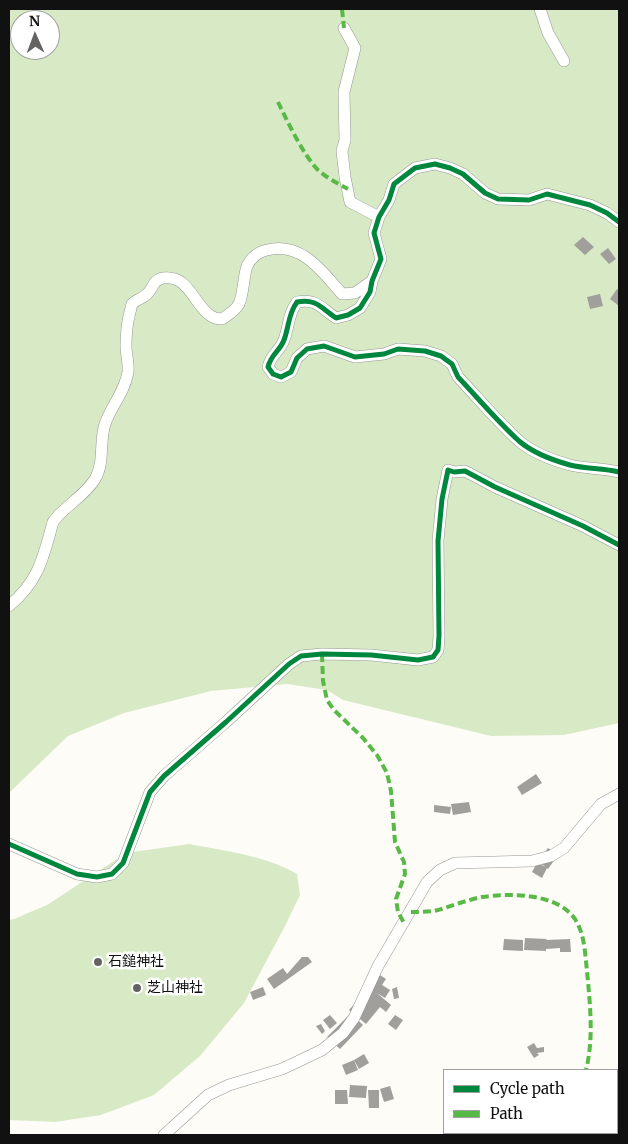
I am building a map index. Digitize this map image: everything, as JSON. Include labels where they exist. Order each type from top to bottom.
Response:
[{"type":"street","points":[[540,9],[548,33],[564,61]]},
{"type":"street","points":[[344,28],[355,48],[344,92],[345,140],[342,151],[345,177],[350,202],[379,217]]},
{"type":"street","points":[[619,222],[607,213],[590,205],[547,194],[529,200],[498,199],[485,193],[463,174],[450,168],[434,164],[415,168],[394,184],[389,200],[379,217],[374,233],[381,259],[372,281],[370,292],[360,308],[348,316],[336,318],[317,303],[297,302],[292,310],[284,341],[270,358],[268,367],[273,374],[282,377],[291,372],[297,358],[307,349],[324,346],[355,356],[384,354],[398,349],[425,351],[441,356],[452,364],[458,377],[526,446],[541,455],[573,466],[604,468],[619,472]]},
{"type":"street","points":[[9,606],[20,597],[35,578],[53,522],[58,515],[80,497],[95,479],[101,464],[105,424],[122,392],[128,372],[126,346],[128,320],[132,304],[148,293],[153,283],[162,278],[173,279],[182,283],[192,292],[203,309],[212,317],[222,320],[239,304],[248,265],[254,255],[265,250],[278,248],[300,254],[312,260],[323,270],[342,294],[355,292],[372,281]]},
{"type":"street","points":[[9,844],[77,874],[97,877],[112,874],[123,862],[150,792],[164,776],[288,664],[301,656],[322,654],[370,655],[418,660],[433,658],[438,650],[439,636],[438,540],[442,499],[448,470],[454,472],[465,471],[495,487],[583,526],[619,546]]},
{"type":"street","points":[[164,1135],[208,1095],[229,1085],[282,1069],[322,1050],[343,1033],[354,1018],[378,966],[427,882],[440,870],[455,863],[532,861],[551,856],[564,848],[602,804],[619,794]]},
{"type":"green space","points":[[9,9],[619,9],[619,723],[564,735],[491,736],[343,700],[327,690],[287,684],[211,691],[124,713],[68,736],[9,793]]},
{"type":"green space","points":[[189,844],[258,858],[297,874],[300,895],[244,1003],[200,1056],[154,1095],[101,1115],[55,1122],[9,1120],[9,920],[47,905],[126,853]]},
{"type":"building","points":[[583,237],[594,247],[585,255],[574,245]]},
{"type":"building","points":[[608,248],[616,259],[609,264],[600,254]]},
{"type":"building","points":[[617,289],[619,291],[619,306],[610,299]]},
{"type":"building","points":[[600,294],[603,306],[590,309],[587,297]]},
{"type":"building","points":[[536,774],[542,783],[522,795],[517,787]]},
{"type":"building","points":[[469,802],[471,812],[453,815],[451,804]]},
{"type":"building","points":[[434,805],[451,807],[450,814],[434,812]]},
{"type":"building","points":[[548,848],[558,855],[547,868],[542,878],[532,872],[537,863],[546,867],[538,862]]},
{"type":"building","points":[[525,938],[546,940],[570,939],[571,952],[560,952],[560,948],[546,949],[546,951],[524,950]]},
{"type":"building","points":[[504,939],[523,940],[523,951],[503,950]]},
{"type":"building","points":[[302,957],[308,957],[312,962],[274,989],[267,979],[283,968],[287,974]]},
{"type":"building","points":[[380,975],[386,979],[382,985],[390,990],[385,998],[377,993],[391,1005],[386,1012],[380,1007],[366,1024],[349,1010]]},
{"type":"building","points":[[263,987],[266,995],[253,1000],[250,992]]},
{"type":"building","points":[[397,987],[399,998],[394,999],[392,989]]},
{"type":"building","points":[[351,1013],[363,1025],[340,1049],[327,1037]]},
{"type":"building","points":[[330,1015],[337,1023],[330,1029],[323,1020]]},
{"type":"building","points":[[395,1015],[403,1020],[396,1030],[388,1024]]},
{"type":"building","points":[[321,1024],[325,1031],[322,1034],[316,1026]]},
{"type":"building","points":[[534,1043],[537,1048],[544,1047],[544,1052],[537,1053],[539,1055],[534,1058],[527,1047]]},
{"type":"building","points":[[364,1054],[369,1063],[359,1069],[354,1060]]},
{"type":"building","points":[[354,1060],[358,1070],[346,1075],[342,1065]]},
{"type":"building","points":[[350,1085],[367,1086],[366,1098],[349,1097]]},
{"type":"building","points":[[390,1086],[394,1099],[384,1102],[380,1089]]},
{"type":"building","points":[[335,1090],[347,1090],[348,1104],[335,1104]]},
{"type":"building","points":[[368,1090],[379,1090],[379,1108],[369,1108]]},
{"type":"marked path","points":[[342,9],[344,28]]},
{"type":"marked path","points":[[278,102],[296,138],[313,164],[325,176],[348,189]]},
{"type":"marked path","points":[[322,654],[323,681],[327,700],[334,710],[363,738],[377,755],[387,773],[391,791],[395,842],[404,862],[405,874],[396,899],[398,912],[404,923]]},
{"type":"marked path","points":[[411,912],[434,911],[476,898],[506,895],[519,895],[545,900],[567,910],[578,925],[585,951],[591,1021],[590,1046],[586,1069]]},
{"type":"cycle path","points":[[619,222],[607,213],[590,205],[547,194],[529,200],[498,199],[485,193],[463,174],[450,168],[435,164],[415,168],[394,184],[389,200],[379,217],[374,233],[381,259],[372,281],[370,292],[360,308],[348,315],[336,318],[314,303],[309,301],[297,302],[290,316],[284,340],[268,367],[273,374],[281,377],[291,372],[297,358],[307,349],[324,346],[355,357],[384,354],[398,349],[425,351],[441,356],[452,364],[458,377],[503,426],[530,449],[570,465],[619,472]]},
{"type":"cycle path","points":[[9,844],[77,874],[97,877],[112,874],[123,863],[150,792],[164,776],[289,664],[301,656],[322,654],[371,655],[418,660],[433,657],[438,650],[438,541],[442,499],[448,470],[454,472],[465,471],[495,487],[583,526],[619,545]]},
{"type":"place","name":"石鎚神社","points":[[98,962]]},
{"type":"place","name":"芝山神社","points":[[137,988]]}]
